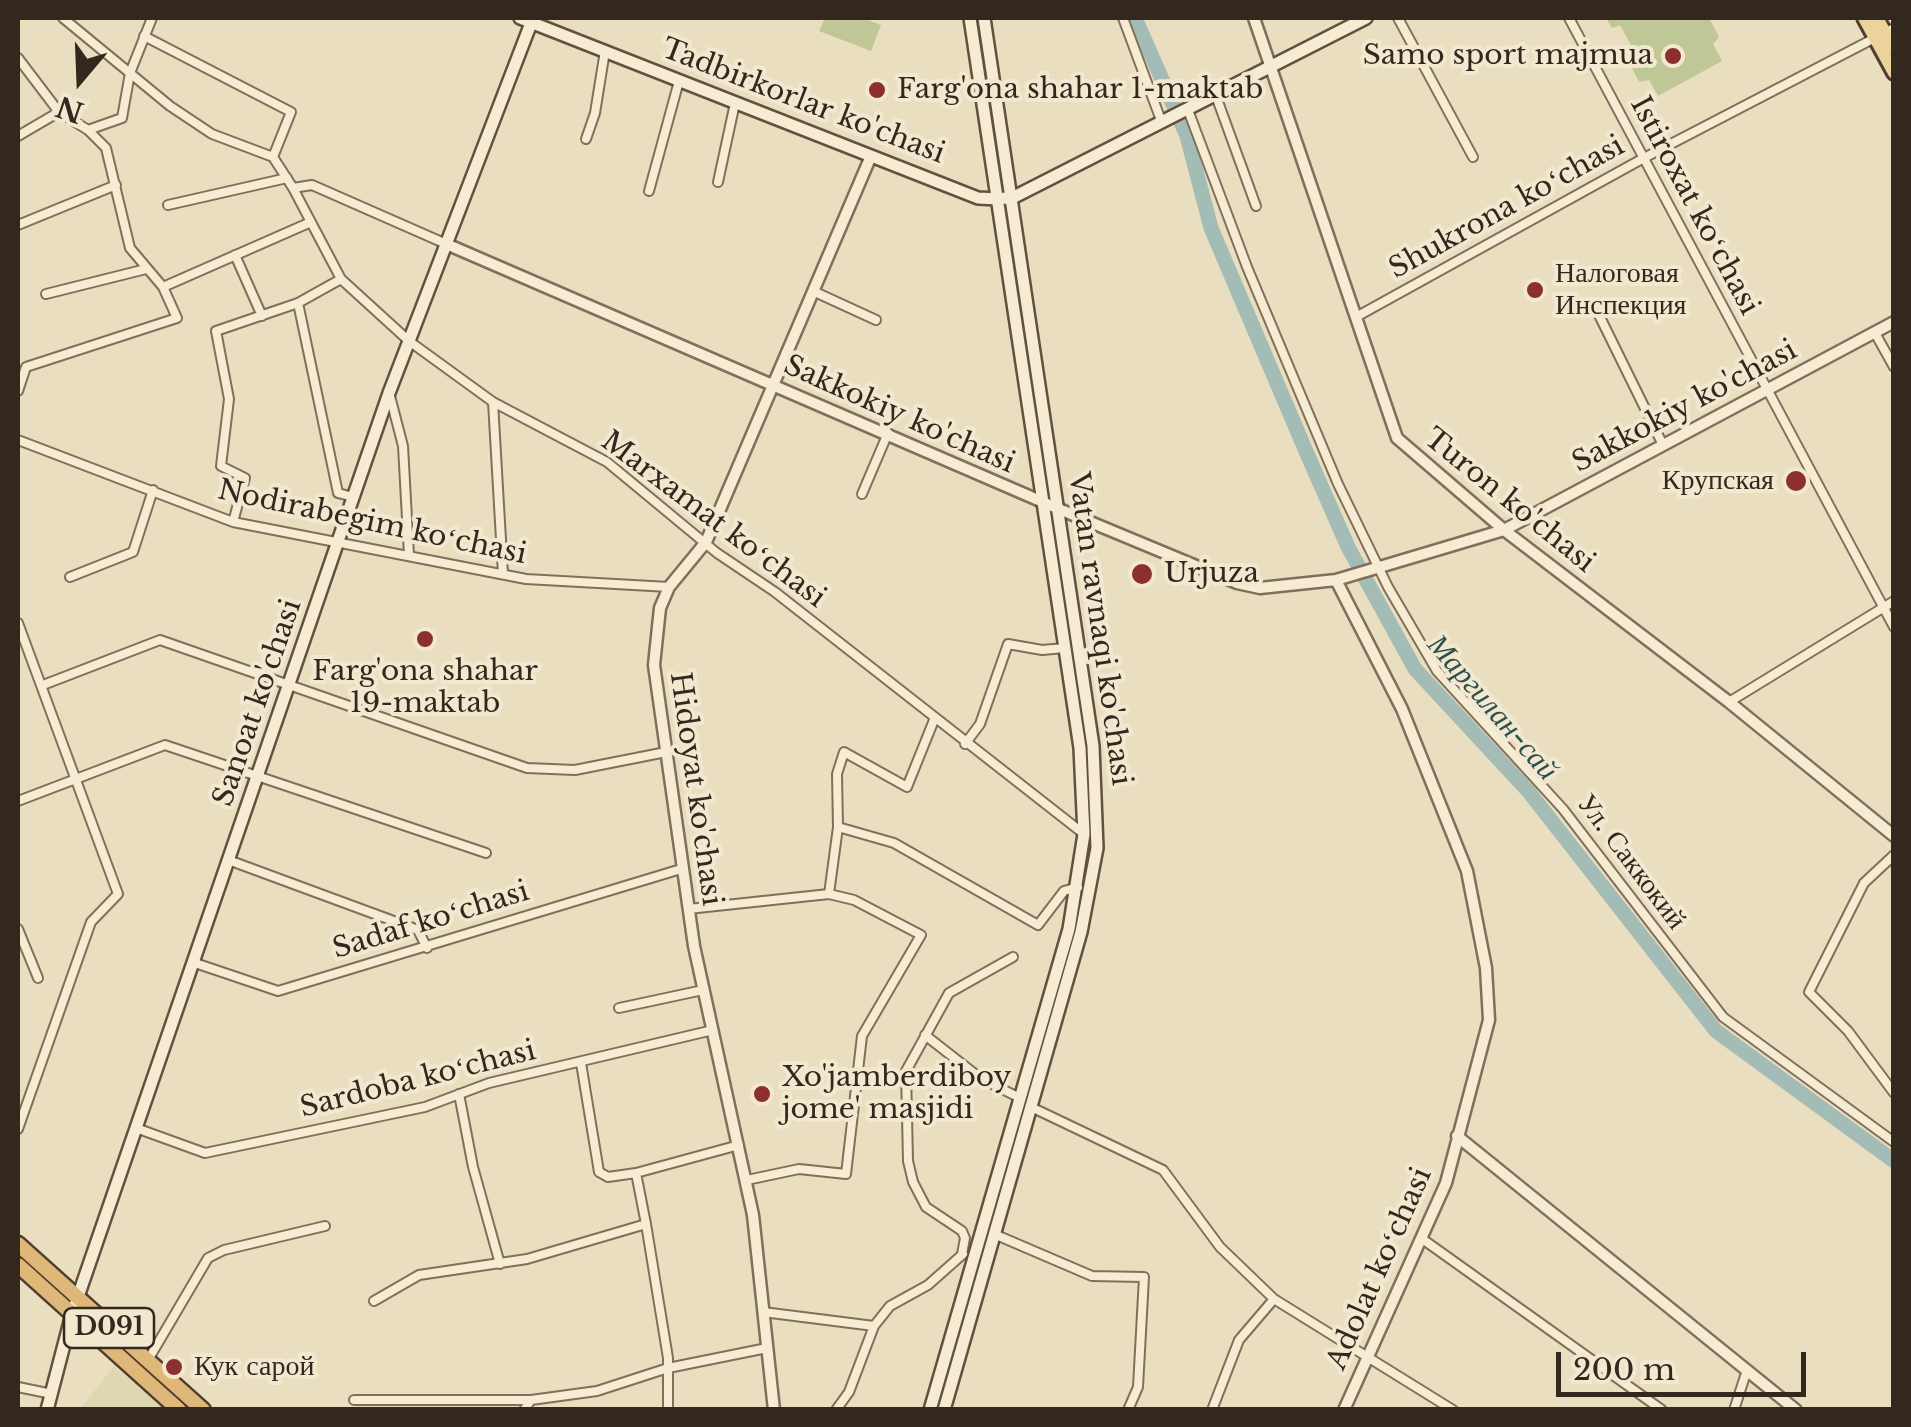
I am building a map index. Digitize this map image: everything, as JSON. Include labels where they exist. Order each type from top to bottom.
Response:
[{"type":"highway","name":"D091","points":[[18,1244],[75,1308],[179,1410]]},
{"type":"highway","name":"D091","points":[[18,1265],[147,1361],[204,1410]]},
{"type":"main road","points":[[970,18],[998,199]]},
{"type":"main road","points":[[984,18],[1014,197]]},
{"type":"main road","name":"Tadbirkorlar ko'chasi","points":[[528,19],[978,198],[998,199],[1014,197],[1366,18]]},
{"type":"main road","points":[[1864,18],[1885,33],[1894,73]]},
{"type":"main road","points":[[1877,18],[1894,49]]},
{"type":"main road","name":"Sanoat ko'chasi","points":[[47,1410],[75,1308],[389,393],[528,19]]},
{"type":"main road","name":"Vatan ravnaqi ko'chasi","points":[[930,1410],[967,1253],[1018,1129],[1032,1107],[1088,907],[1097,848],[1094,746],[1014,197]]},
{"type":"main road","name":"Vatan ravnaqi ko'chasi","points":[[944,1410],[994,1234],[1018,1129],[1020,1098],[1078,888],[1084,834],[1080,748],[998,199]]},
{"type":"street","points":[[63,18],[212,134],[273,157],[294,188]]},
{"type":"street","points":[[88,130],[122,118],[130,73],[152,18]]},
{"type":"street","points":[[1122,18],[1162,123]]},
{"type":"street","name":"Turon ko'chasi","points":[[1254,18],[1398,438],[1504,530],[1729,702],[1894,836]]},
{"type":"street","points":[[1398,18],[1474,157]]},
{"type":"street","name":"Istiroxat koʻchasi","points":[[1569,18],[1894,627]]},
{"type":"street","name":"Shukrona koʻchasi","points":[[1356,317],[1642,159],[1885,33]]},
{"type":"street","points":[[144,36],[291,112],[273,157]]},
{"type":"street","points":[[586,139],[595,113],[605,52]]},
{"type":"street","points":[[18,58],[58,112],[88,130],[106,148],[130,248],[162,288],[177,318],[26,367],[18,392]]},
{"type":"street","points":[[649,191],[680,81]]},
{"type":"street","points":[[1216,96],[1256,206]]},
{"type":"street","points":[[718,182],[735,103]]},
{"type":"street","name":"Ул. Саккокий","points":[[1188,110],[1306,410],[1378,568],[1437,670],[1563,809],[1723,1017],[1894,1142]]},
{"type":"street","points":[[18,136],[58,112]]},
{"type":"street","name":"Hidoyat ko'chasi","points":[[774,1410],[747,1180],[688,908],[654,666],[660,608],[670,587],[706,542],[871,156]]},
{"type":"street","points":[[168,206],[287,178]]},
{"type":"street","points":[[18,225],[116,185]]},
{"type":"street","name":"Sakkokiy ko'chasi","points":[[294,188],[312,185],[1237,583],[1279,588],[1336,580],[1504,530],[1894,322]]},
{"type":"street","name":"Marxamat koʻchasi","points":[[294,188],[341,279],[409,341],[493,402],[607,462],[1084,834]]},
{"type":"street","points":[[162,288],[310,222]]},
{"type":"street","points":[[235,255],[262,316]]},
{"type":"street","points":[[46,294],[146,269]]},
{"type":"street","points":[[233,522],[245,478],[221,466],[229,399],[216,331],[298,303],[341,279]]},
{"type":"street","points":[[815,292],[876,320]]},
{"type":"street","points":[[298,303],[338,493],[354,497]]},
{"type":"street","points":[[1598,313],[1662,443]]},
{"type":"street","points":[[1875,332],[1894,367]]},
{"type":"street","points":[[389,393],[403,446],[409,554]]},
{"type":"street","points":[[493,402],[503,574]]},
{"type":"street","points":[[862,494],[888,433]]},
{"type":"street","name":"Nodirabegim koʻchasi","points":[[18,440],[233,522],[566,584],[670,587]]},
{"type":"street","points":[[70,577],[132,552],[153,490]]},
{"type":"street","name":"Adolat koʻchasi","points":[[1336,580],[1402,709],[1467,870],[1486,968],[1490,1020],[1446,1182],[1365,1355],[1344,1410]]},
{"type":"street","points":[[1729,702],[1894,601]]},
{"type":"street","points":[[18,623],[118,894],[91,922],[18,1129]]},
{"type":"street","points":[[43,685],[160,640],[528,768],[575,770],[666,752]]},
{"type":"street","points":[[964,744],[980,724],[1008,644],[1042,650],[1065,648]]},
{"type":"street","points":[[829,894],[838,827],[837,774],[844,752],[906,787],[934,720]]},
{"type":"street","points":[[18,800],[165,745],[486,852]]},
{"type":"street","points":[[838,827],[894,844],[1038,925],[1064,891],[1078,888]]},
{"type":"street","points":[[1894,854],[1864,883],[1809,992],[1848,1031],[1894,1093]]},
{"type":"street","points":[[230,861],[418,930],[427,948]]},
{"type":"street","name":"Sadaf koʻchasi","points":[[194,963],[278,991],[682,870]]},
{"type":"street","points":[[688,908],[829,894],[854,900],[920,936],[862,1036],[846,1174],[800,1170],[747,1180]]},
{"type":"street","points":[[18,929],[38,978]]},
{"type":"street","points":[[836,1410],[849,1392],[874,1326],[890,1306],[928,1285],[967,1253],[966,1238],[922,1201],[908,1161],[906,1070],[950,993],[1014,957]]},
{"type":"street","points":[[619,1008],[703,990]]},
{"type":"street","name":"Sardoba koʻchasi","points":[[136,1128],[205,1153],[425,1107],[489,1083],[712,1030]]},
{"type":"street","points":[[925,1035],[980,1078],[1020,1098]]},
{"type":"street","points":[[582,1063],[599,1172],[608,1177],[636,1174],[739,1145]]},
{"type":"street","points":[[1885,1083],[1894,1074]]},
{"type":"street","points":[[459,1094],[473,1168],[500,1264]]},
{"type":"street","points":[[1032,1107],[1163,1170],[1220,1247],[1274,1300],[1454,1410]]},
{"type":"street","points":[[1458,1136],[1796,1410]]},
{"type":"street","points":[[636,1174],[668,1368],[668,1410]]},
{"type":"street","points":[[374,1301],[419,1276],[500,1264],[646,1224]]},
{"type":"street","points":[[147,1361],[208,1258],[224,1250],[325,1226]]},
{"type":"street","points":[[994,1234],[1092,1276],[1144,1277],[1138,1387],[1128,1410]]},
{"type":"street","points":[[1419,1237],[1662,1410]]},
{"type":"street","points":[[1212,1410],[1238,1340],[1274,1300]]},
{"type":"street","points":[[763,1312],[874,1326]]},
{"type":"street","points":[[354,1400],[531,1400],[597,1392],[668,1368],[767,1348]]},
{"type":"street","points":[[1734,1410],[1747,1370]]},
{"type":"street","points":[[18,1387],[52,1394]]},
{"type":"street","points":[[524,1410],[531,1400]]},
{"type":"shaded area","points":[[114,1366],[164,1409],[80,1409]]},
{"type":"green space","points":[[825,18],[862,18],[881,25],[871,51],[819,31]]},
{"type":"green space","name":"Samo sport majmua","points":[[1606,18],[1709,18],[1719,37],[1713,44],[1722,61],[1658,96],[1649,80],[1639,82],[1624,52],[1631,45],[1620,25],[1612,28]]},
{"type":"waterway","name":"Маргилан-сай","points":[[1135,18],[1187,136],[1211,228],[1305,449],[1348,547],[1415,669],[1529,792],[1716,1031],[1894,1161]]},
{"type":"place","name":"Samo sport majmua","points":[[1673,56]]},
{"type":"place","name":"Farg'ona shahar 1-maktab","points":[[877,90]]},
{"type":"place","name":"Налоговая Инспекция","points":[[1535,290]]},
{"type":"place","name":"Крупская","points":[[1796,481]]},
{"type":"place","name":"Urjuza","points":[[1142,574]]},
{"type":"place","name":"Farg'ona shahar 19-maktab","points":[[425,639]]},
{"type":"place","name":"Xo'jamberdiboy jome' masjidi","points":[[762,1094]]},
{"type":"place","name":"Кук сарой","points":[[174,1367]]}]
